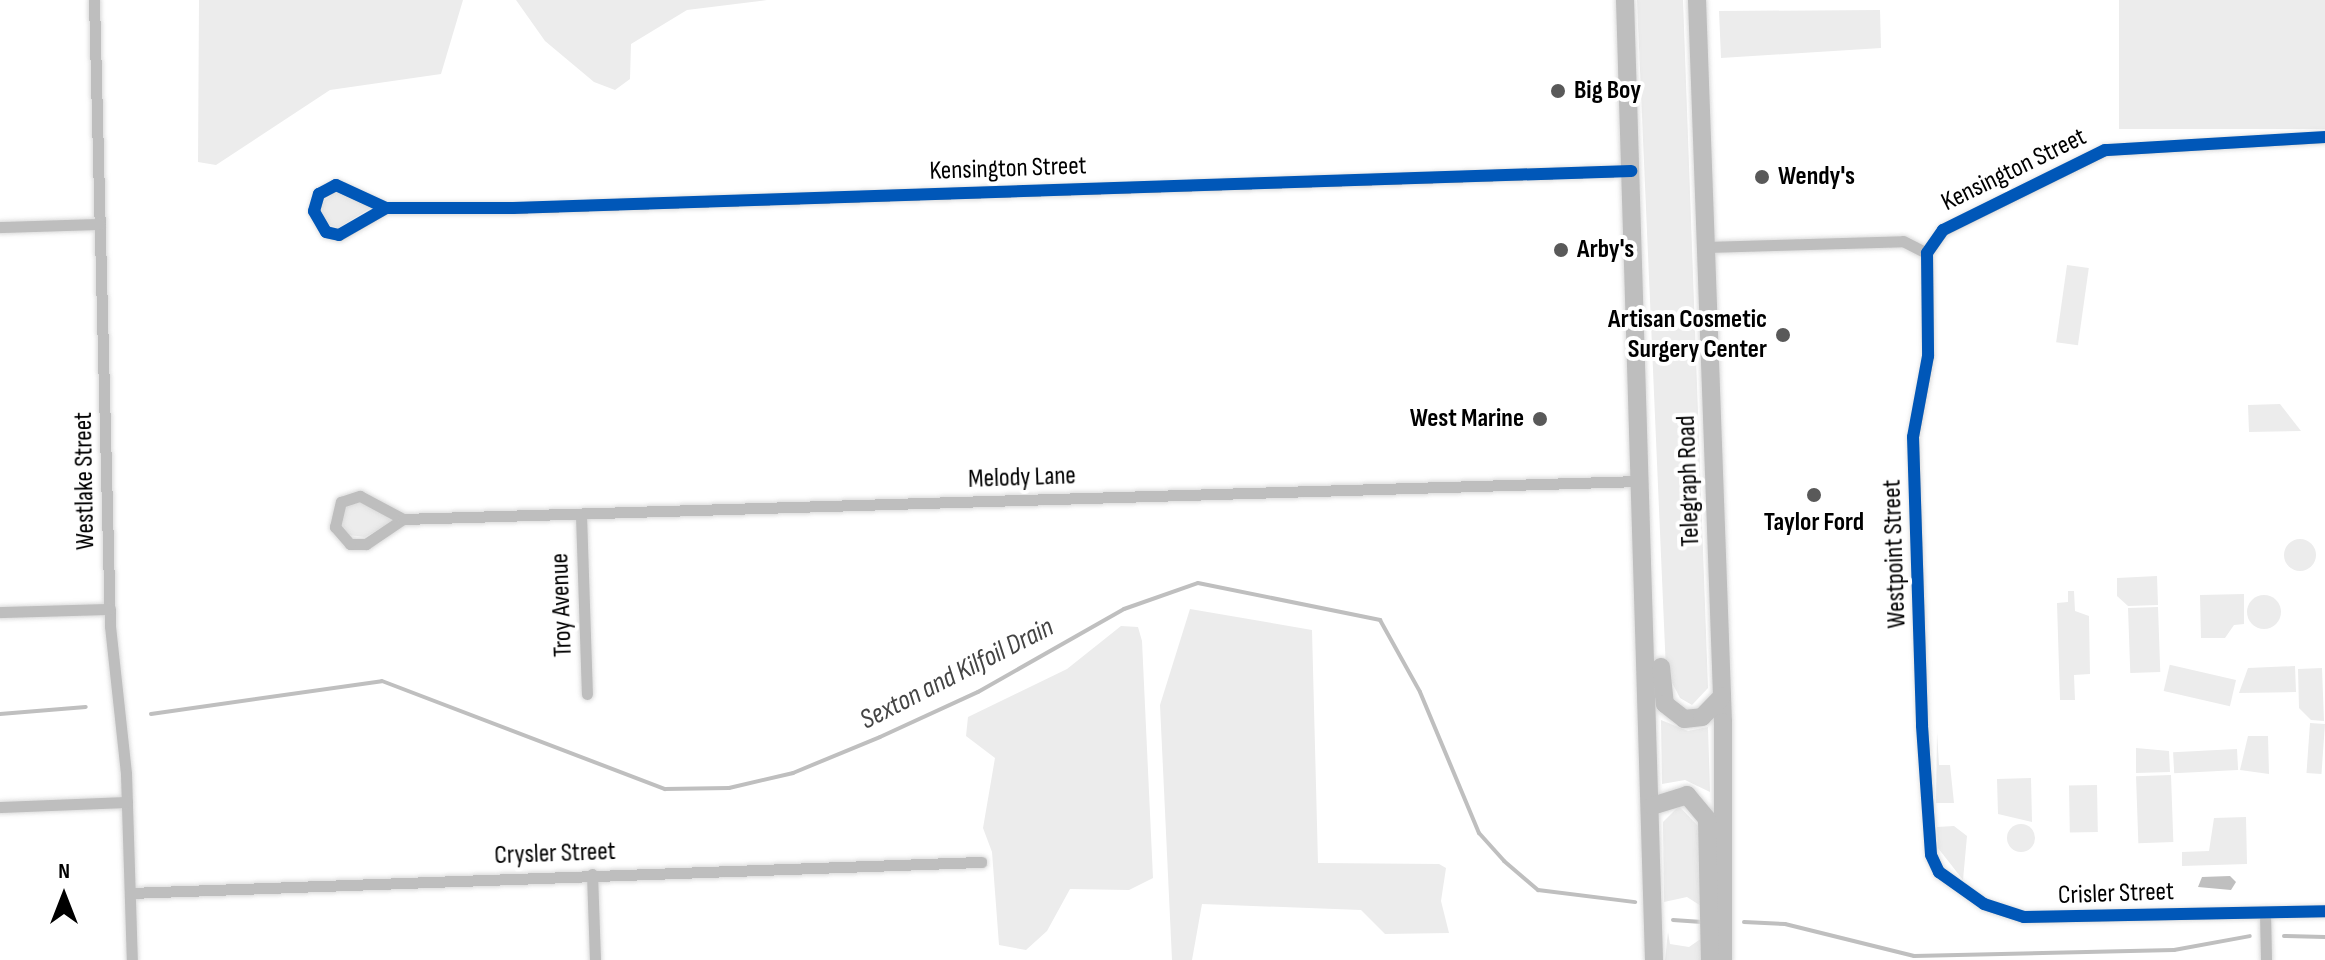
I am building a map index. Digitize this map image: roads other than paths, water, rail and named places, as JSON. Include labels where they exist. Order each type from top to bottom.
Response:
[{"type":"main road","name":"Telegraph Road","points":[[1625,0],[1652,806],[1654,960]]},
{"type":"main road","name":"Telegraph Road","points":[[1697,0],[1722,696],[1723,960]]},
{"type":"main road","points":[[1641,446],[1656,522],[1665,704],[1694,719],[1722,696]]},
{"type":"main road","points":[[1652,806],[1687,795],[1707,819],[1710,960]]},
{"type":"street","name":"Westlake Street","points":[[94,0],[110,609],[127,802],[132,960]]},
{"type":"street","name":"Kensington Street","points":[[1927,253],[1949,226],[2105,150],[2325,137]]},
{"type":"street","name":"Kensington Street","points":[[386,208],[339,235],[326,232],[314,211],[319,194],[336,185],[386,208],[1631,171]]},
{"type":"street","points":[[0,227],[100,224]]},
{"type":"street","points":[[1706,247],[1903,241],[1927,253]]},
{"type":"street","name":"Westpoint Street","points":[[1927,253],[1928,356],[1913,437],[1931,855]]},
{"type":"street","name":"Melody Lane","points":[[403,519],[1642,481]]},
{"type":"street","points":[[348,497],[372,498],[403,519],[366,544],[350,544],[335,527],[336,510],[348,497]]},
{"type":"street","name":"Troy Avenue","points":[[581,515],[587,694]]},
{"type":"street","points":[[0,612],[110,609]]},
{"type":"street","points":[[0,807],[127,802]]},
{"type":"street","name":"Crisler Street","points":[[1931,855],[1958,889],[2024,917],[2325,911]]},
{"type":"street","name":"Crysler Street","points":[[130,893],[981,862]]},
{"type":"street","points":[[592,874],[595,960]]},
{"type":"street","points":[[2265,912],[2266,960]]},
{"type":"waterway","name":"Sexton and Kilfoil Drain","points":[[151,714],[382,681],[665,789],[729,788],[793,773],[880,737],[978,692],[1124,609],[1198,583],[1380,620],[1420,692],[1479,833],[1504,861],[1538,890],[1635,902]]},
{"type":"waterway","name":"Sexton and Kilfoil Drain","points":[[0,714],[86,707]]},
{"type":"waterway","name":"Sexton and Kilfoil Drain","points":[[1673,920],[1702,922]]},
{"type":"waterway","name":"Sexton and Kilfoil Drain","points":[[1744,922],[1785,924],[1914,956],[2174,950],[2250,936]]},
{"type":"waterway","name":"Sexton and Kilfoil Drain","points":[[2284,936],[2325,937]]},
{"type":"place","name":"Big Boy","points":[[1558,91]]},
{"type":"place","name":"Wendy's","points":[[1762,177]]},
{"type":"place","name":"Arby's","points":[[1561,250]]},
{"type":"place","name":"Artisan Cosmetic Surgery Center","points":[[1783,335]]},
{"type":"place","name":"West Marine","points":[[1540,419]]},
{"type":"place","name":"Taylor Ford","points":[[1814,495]]}]
